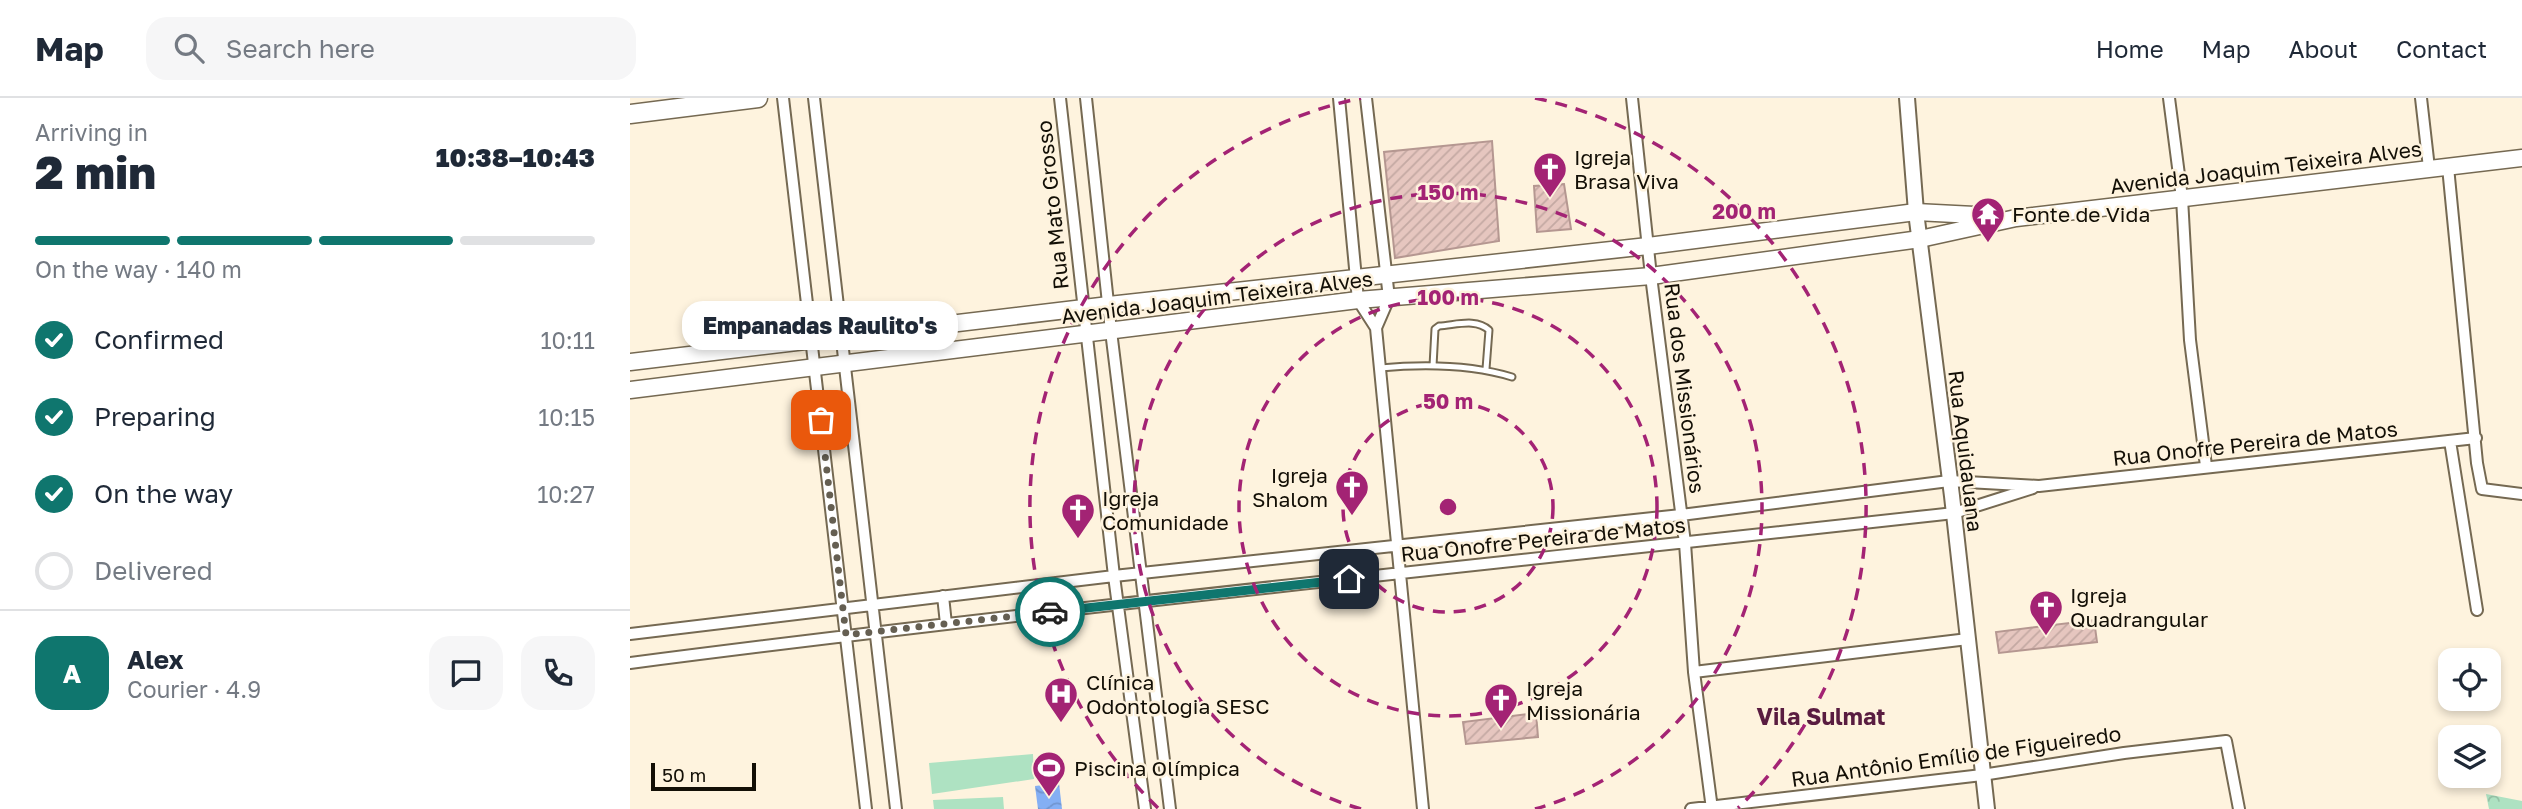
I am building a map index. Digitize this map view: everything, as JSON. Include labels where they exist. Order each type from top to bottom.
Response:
[{"type":"main road","points":[[630,114],[758,98]]},
{"type":"main road","name":"Avenida Joaquim Teixeira Alves","points":[[630,390],[1358,300],[1651,276],[1920,239],[2016,218],[2522,159]]},
{"type":"main road","name":"Avenida Joaquim Teixeira Alves","points":[[630,362],[1108,305],[1648,246],[1916,212],[2016,218]]},
{"type":"street","points":[[783,98],[866,809]]},
{"type":"street","points":[[814,98],[896,809]]},
{"type":"street","name":"Rua Mato Grosso","points":[[1060,98],[1082,309],[1145,809]]},
{"type":"street","points":[[1086,98],[1111,331],[1170,809]]},
{"type":"street","points":[[1339,98],[1358,300],[1376,328],[1423,809]]},
{"type":"street","points":[[1366,98],[1389,298],[1376,328]]},
{"type":"street","name":"Rua dos Missionários","points":[[1632,98],[1651,276],[1685,543],[1694,672],[1712,808]]},
{"type":"street","name":"Rua Aquidauana","points":[[1907,98],[1916,212],[1954,513],[1987,809]]},
{"type":"street","points":[[2169,98],[2182,198],[2190,340],[2206,466]]},
{"type":"street","points":[[2421,98],[2429,168]]},
{"type":"street","points":[[2448,167],[2482,489],[2522,494]]},
{"type":"street","name":"Rua Onofre Pereira de Matos","points":[[630,634],[1114,576],[1681,515],[1948,481],[2039,486],[2476,438]]},
{"type":"street","points":[[2450,441],[2477,610]]},
{"type":"street","name":"Rua Onofre Pereira de Matos","points":[[630,663],[1144,601],[1954,513],[2039,486]]},
{"type":"street","points":[[943,596],[946,624]]},
{"type":"street","points":[[1694,672],[1968,639]]},
{"type":"street","name":"Rua Antônio Emílio de Figueiredo","points":[[1691,809],[1982,775],[2124,753],[2226,741],[2239,809]]},
{"type":"lane","points":[[1433,366],[1435,329],[1439,326],[1475,323],[1489,330],[1486,369]]},
{"type":"lane","points":[[1380,368],[1433,366],[1486,369],[1512,377]]},
{"type":"green space","points":[[1033,754],[1034,779],[932,794],[929,763]]},
{"type":"green space","points":[[2486,794],[2522,801],[2522,809],[2489,809]]},
{"type":"green space","points":[[1003,797],[1004,809],[934,809],[933,800]]},
{"type":"water","name":"Piscina Olímpica","points":[[1059,783],[1062,809],[1038,809],[1035,786]]},
{"type":"building","points":[[1492,141],[1499,241],[1395,258],[1384,152]]},
{"type":"building","name":"Igreja Brasa Viva","points":[[1564,184],[1571,229],[1537,232],[1534,186]]},
{"type":"building","name":"Igreja Quadrangular","points":[[2094,620],[2097,642],[1999,653],[1996,632]]},
{"type":"building","name":"Igreja Missionária","points":[[1536,713],[1538,737],[1466,744],[1463,722]]},
{"type":"way so far","points":[[821,420],[846,635],[1050,612]]},
{"type":"place","name":"Igreja Brasa Viva","points":[[1550,199]]},
{"type":"place","name":"Fonte de Vida","points":[[1988,244]]},
{"type":"place","name":"Empanadas Raulito's","points":[[821,420]]},
{"type":"place","name":"Igreja Shalom","points":[[1352,517]]},
{"type":"place","name":"Igreja Comunidade","points":[[1078,540]]},
{"type":"place","name":"Igreja Quadrangular","points":[[2046,637]]},
{"type":"place","name":"Clínica Odontologia SESC","points":[[1061,724]]},
{"type":"place","name":"Igreja Missionária","points":[[1501,730]]},
{"type":"place","name":"Piscina Olímpica","points":[[1049,798]]},
{"type":"district","name":"Vila Sulmat","points":[[1821,716]]},
{"type":"route","points":[[1050,612],[1349,579]]}]
